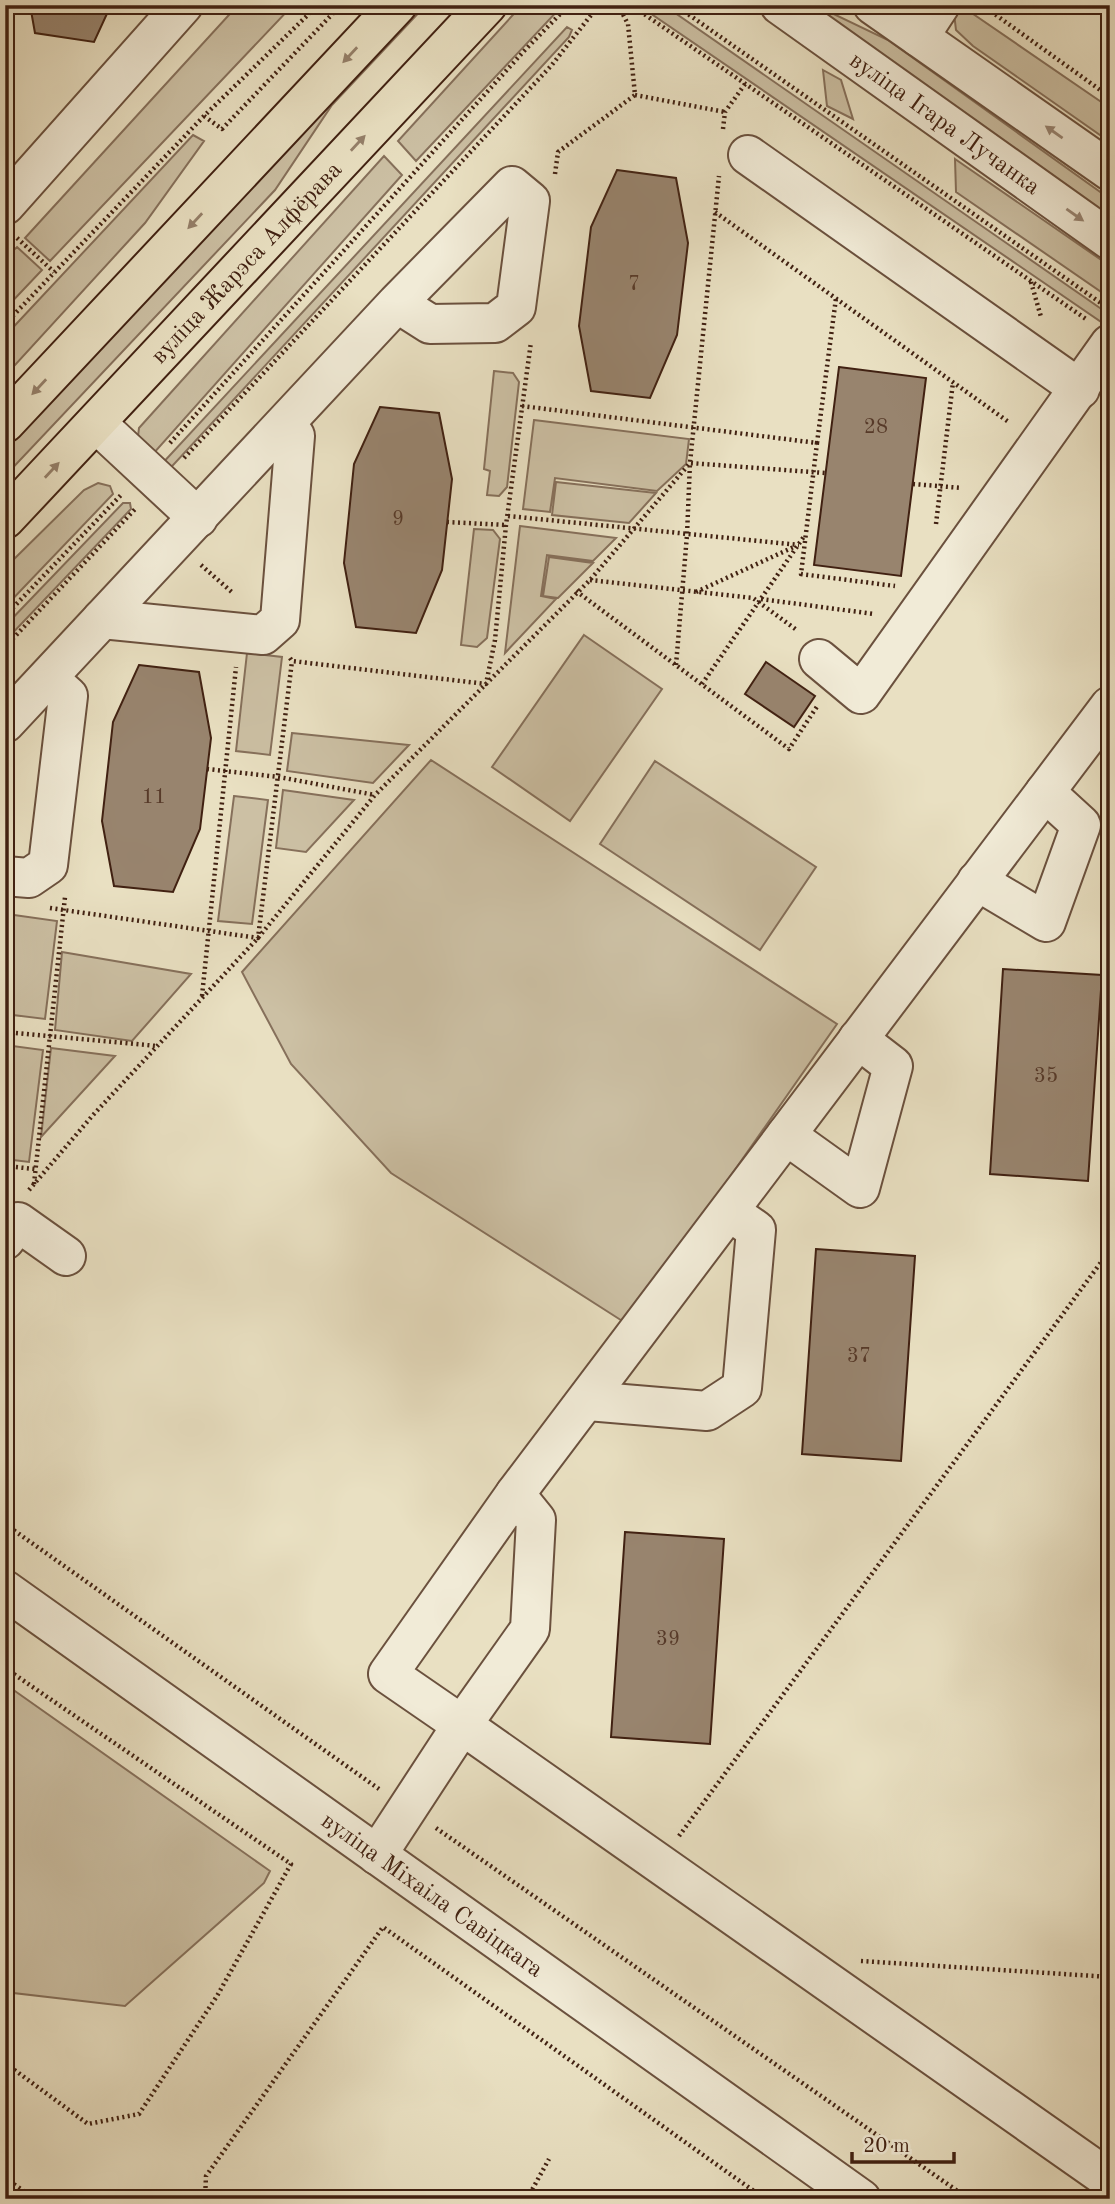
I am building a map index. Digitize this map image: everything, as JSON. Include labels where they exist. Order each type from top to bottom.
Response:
[{"type":"main road","points":[[5,423],[397,5]]},
{"type":"main road","name":"вуліца Жарэса Алфёрава","points":[[5,519],[487,5]]},
{"type":"street","points":[[6,217],[183,5]]},
{"type":"street","name":"вуліца Ігара Лучанка","points":[[780,5],[1110,240]]},
{"type":"street","points":[[873,5],[1110,171]]},
{"type":"street","points":[[919,37],[940,5]]},
{"type":"street","points":[[730,155],[1080,389]]},
{"type":"street","points":[[5,723],[397,303]]},
{"type":"street","points":[[810,646],[861,694],[1110,344]]},
{"type":"street","points":[[96,423],[151,478],[198,518]]},
{"type":"street","points":[[102,619],[256,629],[280,621],[295,436],[284,426]]},
{"type":"street","points":[[22,873],[48,865],[68,696],[48,678]]},
{"type":"street","points":[[1098,2199],[1110,2181],[388,1674],[515,1494],[588,1401],[1110,706]]},
{"type":"street","points":[[977,881],[1046,922],[1081,825],[1045,792]]},
{"type":"street","points":[[786,1135],[860,1188],[893,1066],[858,1039]]},
{"type":"street","points":[[588,1401],[707,1411],[742,1388],[756,1230],[730,1212]]},
{"type":"street","points":[[5,1240],[18,1222],[66,1256]]},
{"type":"street","points":[[377,1854],[462,1725],[530,1629],[536,1520],[515,1494]]},
{"type":"street","name":"вуліца Міхаіла Савіцкага","points":[[5,1590],[861,2199]]},
{"type":"path","points":[[5,324],[204,116],[318,5]]},
{"type":"path","points":[[204,116],[222,129],[341,5]]},
{"type":"path","points":[[5,647],[514,61],[569,5]]},
{"type":"path","points":[[5,616],[151,478],[551,66],[599,5]]},
{"type":"path","points":[[618,5],[628,24],[635,95]]},
{"type":"path","points":[[631,5],[1091,323],[1051,352],[1044,364]]},
{"type":"path","points":[[675,5],[1110,309]]},
{"type":"path","points":[[982,5],[1110,97]]},
{"type":"path","points":[[676,665],[690,463],[715,212],[730,155],[725,112],[745,83]]},
{"type":"path","points":[[554,179],[558,152],[635,95],[725,112]]},
{"type":"path","points":[[715,212],[1014,426]]},
{"type":"path","points":[[6,217],[54,272]]},
{"type":"path","points":[[836,298],[801,574],[901,586]]},
{"type":"path","points":[[486,684],[495,640],[506,525],[531,339]]},
{"type":"path","points":[[935,533],[953,382]]},
{"type":"path","points":[[522,406],[817,443]]},
{"type":"path","points":[[690,463],[825,473]]},
{"type":"path","points":[[26,1193],[93,1115],[258,938],[375,795],[576,591],[590,580],[690,463]]},
{"type":"path","points":[[913,484],[973,490]]},
{"type":"path","points":[[508,516],[799,545]]},
{"type":"path","points":[[447,522],[506,525]]},
{"type":"path","points":[[702,684],[762,601],[806,533]]},
{"type":"path","points":[[695,592],[799,545]]},
{"type":"path","points":[[590,580],[880,615]]},
{"type":"path","points":[[576,591],[789,748],[821,700]]},
{"type":"path","points":[[762,601],[810,646]]},
{"type":"path","points":[[202,997],[225,771],[256,629],[292,661],[486,684]]},
{"type":"path","points":[[258,938],[292,661]]},
{"type":"path","points":[[207,769],[279,777],[375,795]]},
{"type":"path","points":[[22,873],[65,895],[34,1185]]},
{"type":"path","points":[[64,909],[258,938]]},
{"type":"path","points":[[5,1032],[157,1046]]},
{"type":"path","points":[[5,1166],[35,1169]]},
{"type":"path","points":[[659,1864],[1110,1250]]},
{"type":"path","points":[[5,1524],[407,1808],[970,2199]]},
{"type":"path","points":[[5,1668],[291,1864],[217,1996],[139,2114],[88,2124],[5,2063]]},
{"type":"path","points":[[205,2199],[206,2176],[383,1927],[765,2199]]},
{"type":"path","points":[[860,1961],[1110,1978]]},
{"type":"path","points":[[527,2199],[549,2159]]},
{"type":"path","points":[[5,2178],[35,2199]]},
{"type":"shaded area","points":[[238,5],[293,5],[50,261],[25,238]]},
{"type":"shaded area","points":[[416,5],[426,5],[332,105],[275,190],[5,476],[5,441]]},
{"type":"shaded area","points":[[522,5],[563,5],[416,161],[398,141]]},
{"type":"shaded area","points":[[797,5],[815,5],[888,40],[1110,199],[1110,226]]},
{"type":"shaded area","points":[[960,5],[1110,108],[1110,142],[973,46],[956,30],[954,13]]},
{"type":"shaded area","points":[[665,6],[1110,315],[1110,328],[650,13],[647,7]]},
{"type":"shaded area","points":[[567,27],[572,30],[569,37],[163,476],[159,467]]},
{"type":"shaded area","points":[[823,70],[841,80],[853,119],[827,106]]},
{"type":"shaded area","points":[[193,135],[204,141],[145,223],[5,376],[5,336]]},
{"type":"shaded area","points":[[384,156],[402,175],[145,463],[137,445],[139,428]]},
{"type":"shaded area","points":[[955,159],[1110,266],[1110,298],[956,192]]},
{"type":"shaded area","points":[[17,247],[42,270],[5,309],[5,258]]},
{"type":"shaded area","points":[[494,371],[513,373],[519,382],[507,487],[499,496],[487,495],[490,471],[484,469]]},
{"type":"shaded area","points":[[534,420],[689,439],[686,464],[657,491],[555,478],[550,512],[523,509]]},
{"type":"shaded area","points":[[556,482],[656,493],[629,523],[552,515]]},
{"type":"shaded area","points":[[98,483],[110,486],[113,494],[5,607],[5,568],[84,490]]},
{"type":"shaded area","points":[[123,503],[130,503],[131,509],[5,641],[5,626]]},
{"type":"shaded area","points":[[520,526],[616,538],[593,561],[547,555],[541,596],[556,599],[505,653]]},
{"type":"shaded area","points":[[474,529],[493,530],[500,539],[487,638],[477,647],[461,645]]},
{"type":"shaded area","points":[[549,557],[593,563],[558,598],[543,596]]},
{"type":"shaded area","points":[[584,635],[662,689],[570,821],[492,767]]},
{"type":"shaded area","points":[[247,653],[282,657],[270,755],[236,751]]},
{"type":"shaded area","points":[[292,733],[409,745],[373,783],[287,771]]},
{"type":"shaded area","points":[[431,760],[837,1024],[627,1324],[391,1173],[291,1064],[242,972]]},
{"type":"shaded area","points":[[655,761],[816,867],[760,950],[600,844]]},
{"type":"shaded area","points":[[283,790],[354,800],[306,852],[276,848]]},
{"type":"shaded area","points":[[234,796],[268,800],[252,924],[218,921]]},
{"type":"shaded area","points":[[14,915],[57,921],[45,1019],[5,1014],[5,984]]},
{"type":"shaded area","points":[[62,952],[191,974],[132,1041],[55,1030]]},
{"type":"shaded area","points":[[5,1045],[43,1050],[29,1162],[5,1159]]},
{"type":"shaded area","points":[[51,1048],[115,1056],[41,1137]]},
{"type":"shaded area","points":[[5,1684],[270,1871],[264,1883],[125,2006],[5,1992]]},
{"type":"building","points":[[30,5],[111,5],[94,42],[35,33]]},
{"type":"building","points":[[617,170],[676,178],[688,243],[677,335],[650,398],[591,391],[579,326],[591,227]]},
{"type":"building","points":[[839,367],[926,378],[901,576],[814,565]]},
{"type":"building","points":[[380,407],[439,413],[452,479],[442,570],[416,633],[356,627],[344,563],[354,464]]},
{"type":"building","points":[[766,662],[815,696],[794,727],[745,694]]},
{"type":"building","points":[[139,665],[199,672],[211,738],[200,829],[173,892],[114,886],[102,821],[113,722]]},
{"type":"building","points":[[1003,969],[1102,975],[1088,1181],[990,1174]]},
{"type":"building","points":[[816,1249],[915,1256],[901,1461],[802,1454]]},
{"type":"building","points":[[625,1532],[724,1539],[710,1744],[611,1737]]}]
